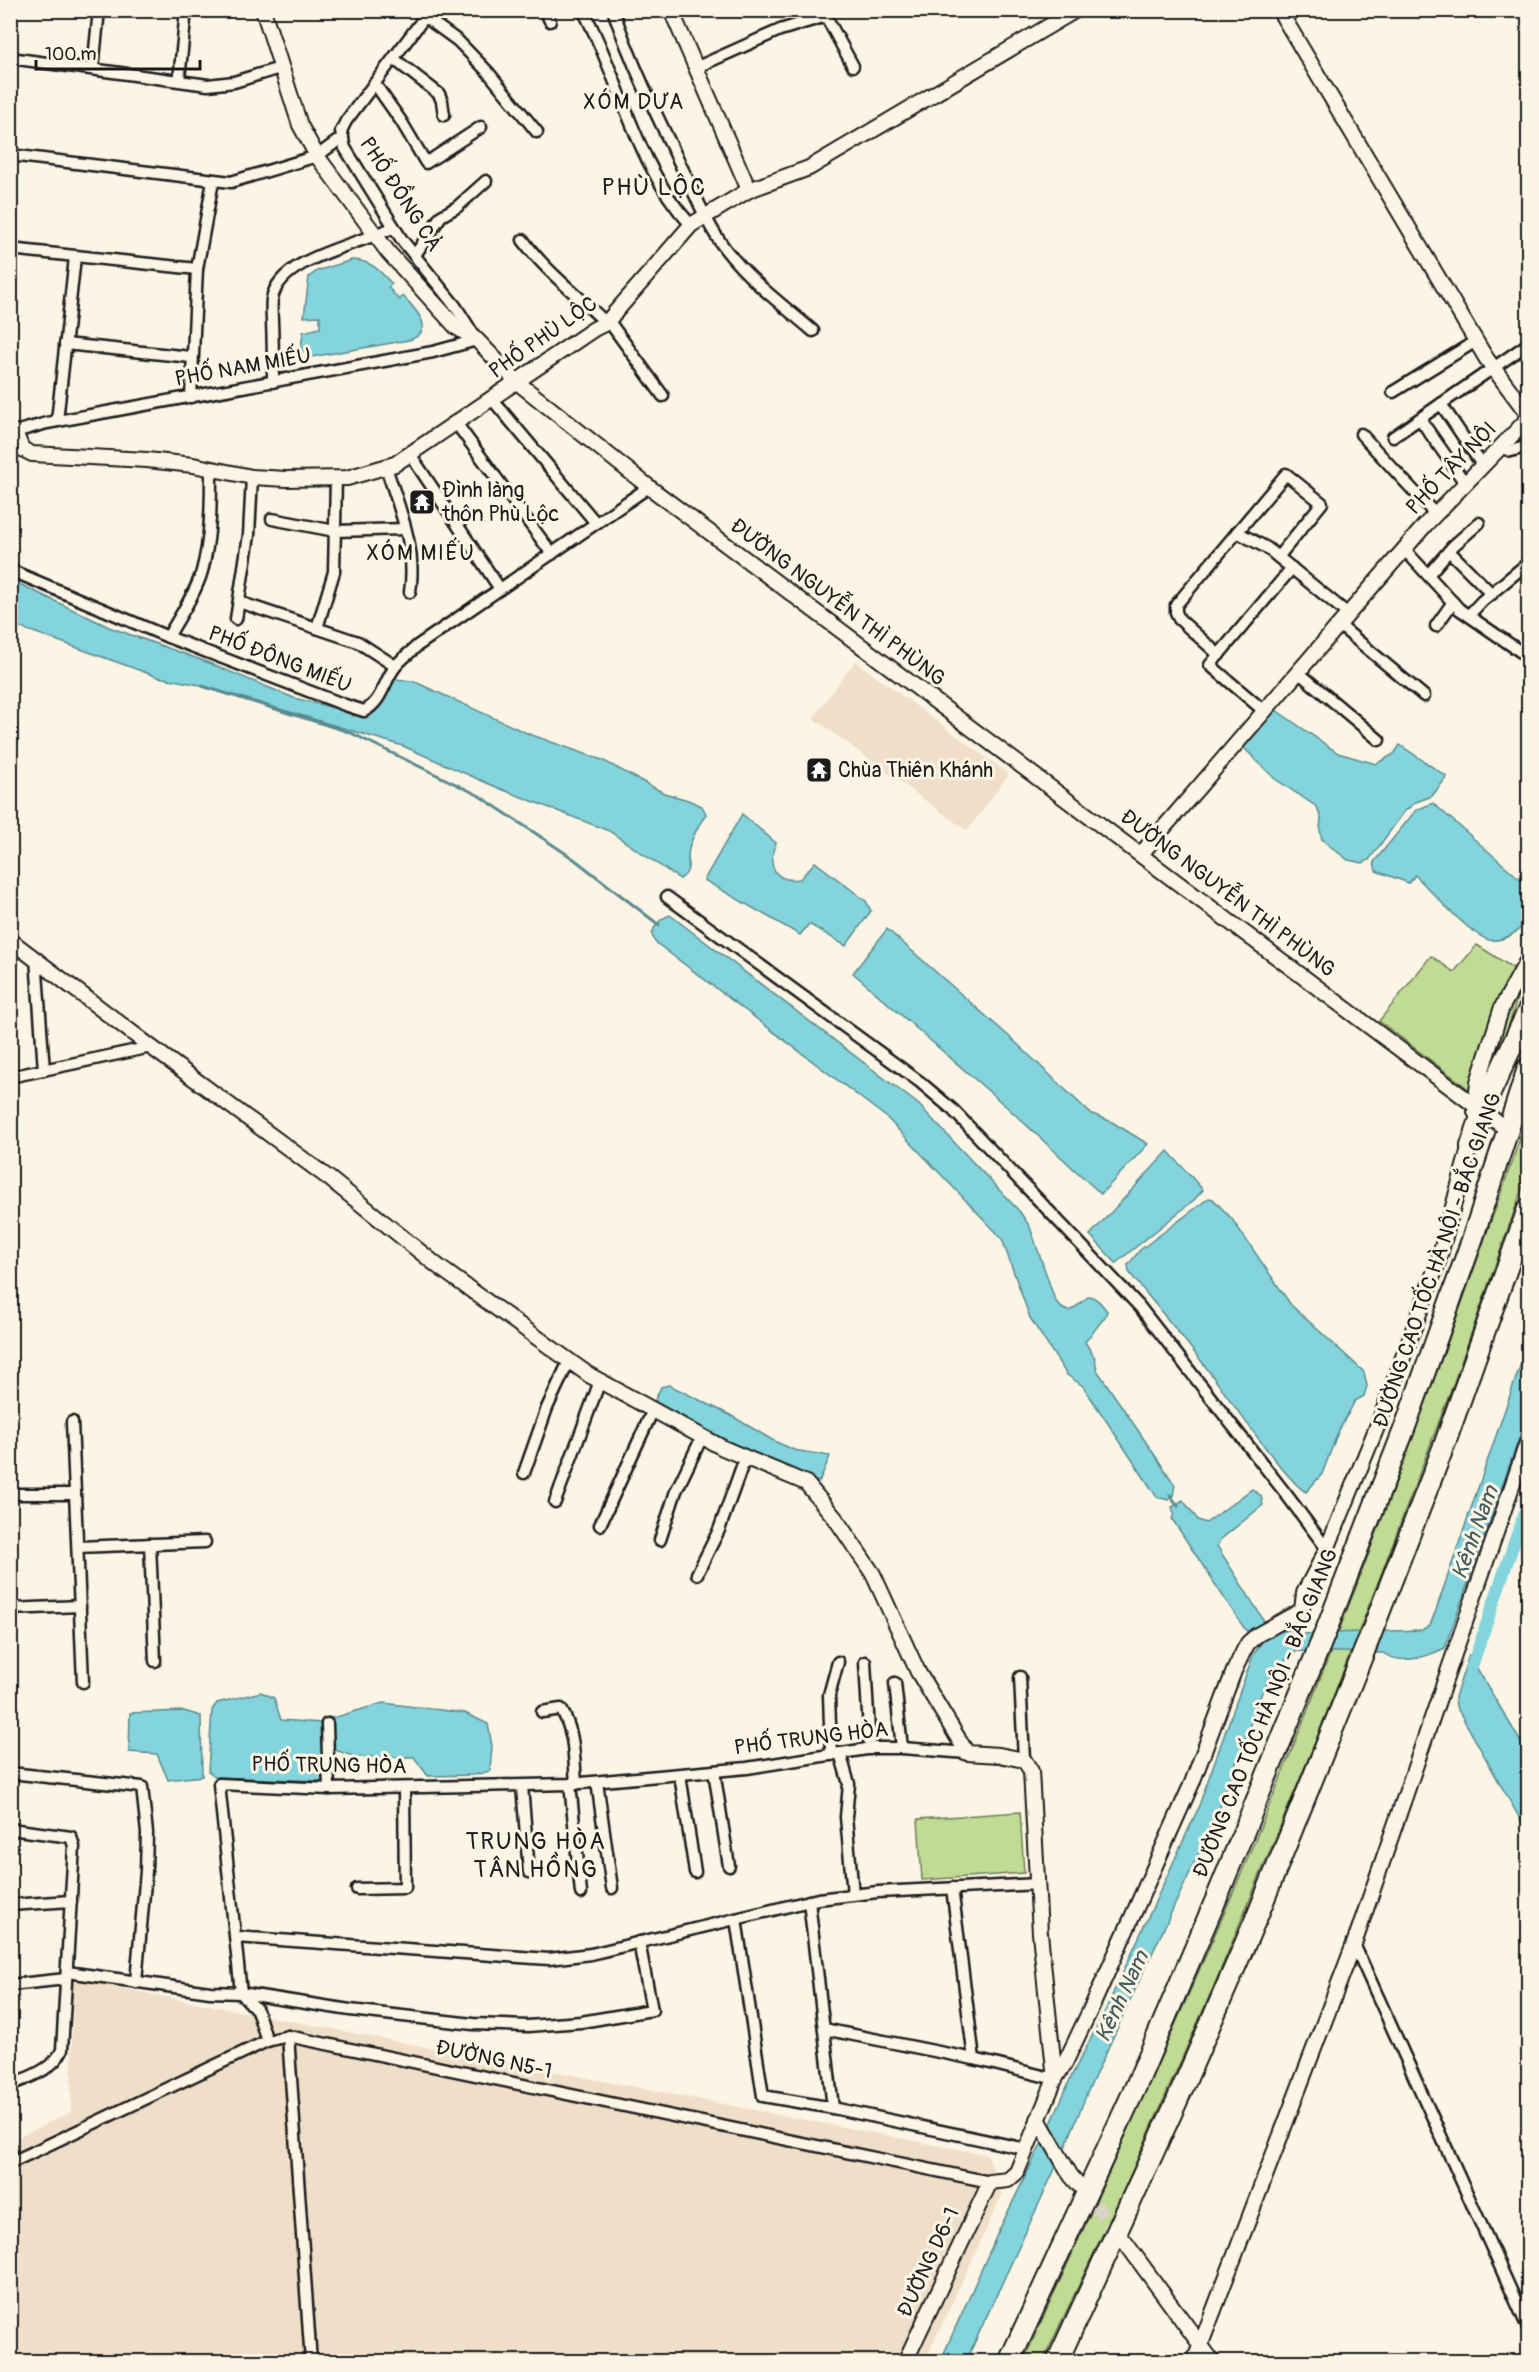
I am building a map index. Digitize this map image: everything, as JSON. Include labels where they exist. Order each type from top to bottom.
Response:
[{"type":"highway","points":[[1471,1146],[1479,1109],[1528,1011]]},
{"type":"highway","name":"ĐƯỜNG CAO TỐC HÀ NỘI - BẮC GIANG","points":[[1009,2361],[1136,2086],[1222,1886],[1327,1628],[1405,1426],[1468,1251],[1528,1068]]},
{"type":"highway","points":[[1057,2361],[1176,2103],[1258,1914],[1362,1658],[1441,1454],[1528,1209]]},
{"type":"street","points":[[93,69],[99,10]]},
{"type":"street","points":[[179,80],[186,10]]},
{"type":"street","name":"ĐƯỜNG NGUYỄN THÌ PHÙNG","points":[[263,10],[300,125],[317,156],[401,267],[456,327],[477,340],[517,382],[649,487],[1505,1128]]},
{"type":"street","points":[[544,10],[550,21]]},
{"type":"street","points":[[583,10],[597,37],[647,161],[673,206],[691,225]]},
{"type":"street","points":[[614,10],[622,37],[658,116],[705,215],[725,249],[739,265],[813,331]]},
{"type":"street","points":[[671,10],[749,190]]},
{"type":"street","name":"PHỐ PHÙ LỘC","points":[[13,432],[22,449],[32,454],[147,460],[252,477],[286,479],[347,477],[395,464],[607,322],[691,225],[705,215],[749,190],[809,168],[1076,10]]},
{"type":"street","name":"PHỐ TÂY NỘI","points":[[1142,854],[1404,549],[1525,422],[1528,413],[1476,341],[1279,10]]},
{"type":"street","points":[[695,68],[780,30],[825,13],[853,66]]},
{"type":"street","points":[[428,14],[488,72],[537,132]]},
{"type":"street","name":"PHỐ ĐỒNG CẢ","points":[[428,14],[346,121],[341,131],[345,148],[394,226],[456,307],[477,340]]},
{"type":"street","points":[[10,58],[208,85],[234,82],[280,68]]},
{"type":"street","points":[[394,58],[439,94],[444,115]]},
{"type":"street","points":[[375,84],[426,163],[481,127]]},
{"type":"street","points":[[10,155],[231,182],[317,156],[343,137]]},
{"type":"street","points":[[191,397],[191,357],[197,269],[213,181]]},
{"type":"street","points":[[415,255],[441,216],[457,207],[486,181]]},
{"type":"street","points":[[273,382],[272,298],[279,280],[310,258],[376,236],[394,226]]},
{"type":"street","points":[[523,240],[551,273],[607,322],[663,396]]},
{"type":"street","points":[[10,249],[197,269]]},
{"type":"street","points":[[57,421],[75,257]]},
{"type":"street","name":"PHỐ NAM MIẾU","points":[[13,432],[57,421],[433,352],[477,340]]},
{"type":"street","points":[[1393,392],[1476,341]]},
{"type":"street","points":[[65,344],[191,357]]},
{"type":"street","points":[[1393,437],[1528,344]]},
{"type":"street","points":[[492,399],[596,524]]},
{"type":"street","points":[[1441,404],[1482,465]]},
{"type":"street","points":[[1420,419],[1465,483]]},
{"type":"street","points":[[456,423],[552,554]]},
{"type":"street","points":[[1361,434],[1435,514]]},
{"type":"street","points":[[1500,447],[1511,451],[1528,446]]},
{"type":"street","points":[[410,454],[500,589]]},
{"type":"street","points":[[386,466],[412,554],[413,572],[410,592]]},
{"type":"street","points":[[168,637],[196,588],[202,571],[210,517],[211,469]]},
{"type":"street","points":[[1219,655],[1179,619],[1176,605],[1283,476],[1290,476],[1322,503],[1278,557]]},
{"type":"street","points":[[236,619],[249,535],[252,477]]},
{"type":"street","points":[[317,628],[334,572],[336,478]]},
{"type":"street","name":"PHỐ ĐÔNG MIẾU","points":[[10,570],[168,637],[360,710],[367,710],[374,703],[395,666],[424,641],[649,487]]},
{"type":"street","points":[[272,519],[335,531],[405,529]]},
{"type":"street","points":[[1428,575],[1449,550],[1479,523]]},
{"type":"street","points":[[1237,532],[1267,548],[1348,614]]},
{"type":"street","points":[[1404,549],[1453,602],[1521,652]]},
{"type":"street","points":[[1449,550],[1492,594]]},
{"type":"street","points":[[1469,615],[1482,601],[1528,564]]},
{"type":"street","points":[[1264,711],[1210,665],[1292,568]]},
{"type":"street","points":[[239,602],[358,642],[395,666]]},
{"type":"street","points":[[1436,626],[1453,602]]},
{"type":"street","points":[[1339,624],[1424,696]]},
{"type":"street","points":[[1298,672],[1379,740]]},
{"type":"street","points":[[667,897],[920,1082],[953,1110],[1139,1306],[1327,1549]]},
{"type":"street","points":[[10,940],[330,1179],[439,1267],[569,1361],[600,1381],[702,1437],[745,1458],[806,1483],[835,1518],[873,1574],[918,1672],[967,1753]]},
{"type":"street","points":[[36,958],[44,1070]]},
{"type":"street","points":[[1479,1109],[1478,1082],[1502,1007],[1528,959]]},
{"type":"street","points":[[10,1077],[151,1047]]},
{"type":"street","points":[[990,2182],[1014,2177],[1055,2079],[1094,2002],[1192,1783],[1234,1671],[1248,1642],[1300,1612],[1303,1608],[1304,1593],[1327,1549],[1381,1417],[1438,1262],[1471,1146]]},
{"type":"street","points":[[524,1473],[547,1408],[569,1361]]},
{"type":"street","points":[[555,1502],[600,1381]]},
{"type":"street","points":[[600,1526],[653,1410]]},
{"type":"street","points":[[72,1422],[83,1682]]},
{"type":"street","points":[[660,1540],[676,1491],[702,1437]]},
{"type":"street","points":[[1194,2361],[1354,1944],[1528,1440]]},
{"type":"street","points":[[697,1574],[719,1530],[745,1458]]},
{"type":"street","points":[[10,1494],[75,1494]]},
{"type":"street","points":[[78,1548],[206,1542]]},
{"type":"street","points":[[150,1544],[155,1661]]},
{"type":"street","points":[[10,1609],[80,1606]]},
{"type":"street","points":[[838,1662],[829,1695],[835,1754],[849,1784],[846,1817],[853,1894]]},
{"type":"street","points":[[865,1662],[870,1749]]},
{"type":"street","points":[[1020,1677],[1024,1760],[1031,1771],[1040,1933],[1055,2079]]},
{"type":"street","points":[[895,1683],[902,1748]]},
{"type":"street","points":[[542,1712],[561,1709],[572,1728],[573,1784],[581,1893]]},
{"type":"street","points":[[327,1729],[329,1789]]},
{"type":"street","name":"PHỐ TRUNG HÒA","points":[[236,1937],[219,1784],[329,1789],[573,1784],[680,1775],[870,1749],[902,1748],[999,1755],[1024,1760]]},
{"type":"street","points":[[714,1771],[729,1866]]},
{"type":"street","points":[[10,1773],[142,1787],[147,1833],[146,1871],[136,1982]]},
{"type":"street","points":[[680,1775],[695,1872]]},
{"type":"street","points":[[597,1782],[612,1888]]},
{"type":"street","points":[[522,1785],[529,1872]]},
{"type":"street","points":[[357,1890],[405,1888],[404,1788]]},
{"type":"street","points":[[10,1829],[71,1837],[74,1846],[62,2050],[59,2057],[49,2067],[10,2085]]},
{"type":"street","points":[[267,2041],[256,2010],[241,1993],[236,1937],[549,1959],[591,1954],[810,1901],[853,1894],[1038,1884]]},
{"type":"street","points":[[952,1888],[974,2059]]},
{"type":"street","points":[[10,1905],[71,1901]]},
{"type":"street","points":[[810,1901],[833,2108]]},
{"type":"street","points":[[736,1918],[763,2096],[833,2108],[1026,2149]]},
{"type":"street","points":[[10,1985],[67,1976],[210,1992],[241,1993],[350,2010],[473,2024],[528,2026],[581,2022],[652,2010],[639,1942]]},
{"type":"street","points":[[1354,1944],[1528,2328]]},
{"type":"street","points":[[824,2029],[974,2059],[1055,2079]]},
{"type":"street","points":[[288,2036],[311,2361]]},
{"type":"street","name":"ĐƯỜNG N5-1","points":[[10,2163],[267,2041],[288,2036],[990,2182]]},
{"type":"street","points":[[1038,2119],[1076,2181]]},
{"type":"street","name":"ĐƯỜNG D6-1","points":[[905,2361],[990,2182]]},
{"type":"street","points":[[1122,2238],[1213,2361]]},
{"type":"shaded area","points":[[855,661],[1009,774],[967,831],[813,718]]},
{"type":"shaded area","points":[[73,1979],[988,2155],[1002,2195],[925,2361],[11,2361],[10,2141],[71,2112]]},
{"type":"green space","points":[[1477,945],[1524,975],[1486,1102],[1379,1021],[1431,956],[1454,972]]},
{"type":"green space","points":[[1528,1115],[1528,1172],[1453,1385],[1314,1745],[1213,1988],[1125,2187],[1043,2361],[1023,2362],[1188,1997],[1280,1780],[1391,1497]]},
{"type":"green space","points":[[1020,1812],[1024,1873],[922,1880],[918,1819]]},
{"type":"water","points":[[359,260],[375,267],[392,284],[388,287],[399,300],[403,296],[418,313],[423,325],[422,331],[418,336],[409,340],[307,356],[301,347],[303,332],[320,328],[320,316],[304,317],[309,277],[317,271]]},
{"type":"water","points":[[11,580],[109,627],[204,661],[294,698],[346,711],[353,716],[362,713],[395,679],[413,681],[529,734],[602,760],[664,793],[702,806],[706,814],[690,844],[686,873],[680,879],[609,831],[496,787],[403,746],[200,685],[158,677],[11,624]]},
{"type":"water","points":[[1273,708],[1338,753],[1376,764],[1394,754],[1400,745],[1447,777],[1432,796],[1416,802],[1404,812],[1369,860],[1363,863],[1348,860],[1322,839],[1321,817],[1317,807],[1275,779],[1240,744]]},
{"type":"water","points":[[1433,803],[1528,886],[1527,914],[1518,931],[1503,939],[1489,940],[1472,930],[1451,912],[1415,875],[1409,883],[1376,871],[1374,862],[1416,810]]},
{"type":"water","points":[[742,814],[776,843],[772,858],[774,870],[778,875],[784,878],[800,879],[815,862],[866,901],[871,911],[846,946],[809,924],[800,935],[704,880]]},
{"type":"water","points":[[670,915],[918,1104],[1020,1212],[1030,1227],[1055,1300],[1064,1310],[1072,1310],[1089,1296],[1101,1304],[1107,1311],[1105,1317],[1085,1342],[1095,1358],[1097,1370],[1175,1485],[1173,1496],[1168,1500],[1157,1497],[1083,1386],[1067,1375],[1030,1318],[1002,1239],[996,1232],[886,1117],[655,942],[652,935],[654,928],[660,920]]},
{"type":"water","points":[[887,929],[1012,1039],[1090,1113],[1112,1122],[1148,1144],[1101,1194],[1009,1109],[853,973]]},
{"type":"water","points":[[1168,1151],[1203,1190],[1194,1200],[1116,1263],[1090,1235]]},
{"type":"water","points":[[1209,1198],[1213,1199],[1232,1219],[1291,1305],[1364,1372],[1367,1386],[1364,1396],[1355,1401],[1338,1432],[1322,1474],[1306,1492],[1297,1485],[1270,1453],[1202,1362],[1129,1272],[1128,1265],[1140,1250]]},
{"type":"water","name":"Kênh Nam","points":[[1528,1343],[1528,1413],[1445,1648],[1422,1657],[1406,1660],[1383,1653],[1297,1651],[1278,1666],[1262,1692],[1219,1810],[966,2361],[940,2362],[1000,2228],[1050,2126],[1072,2075],[1104,2013],[1197,1811],[1253,1655],[1262,1642],[1253,1630],[1246,1631],[1172,1519],[1174,1514],[1172,1507],[1183,1500],[1198,1520],[1206,1523],[1252,1489],[1261,1496],[1263,1505],[1220,1540],[1217,1546],[1263,1619],[1264,1623],[1261,1625],[1270,1636],[1289,1631],[1301,1634],[1422,1630],[1430,1625],[1436,1610]]},
{"type":"water","points":[[669,1385],[794,1450],[830,1456],[819,1482],[658,1409],[655,1400],[661,1387]]},
{"type":"water","points":[[1469,1655],[1528,1754],[1528,1833],[1456,1706],[1455,1697]]},
{"type":"water","points":[[261,1692],[274,1698],[281,1720],[321,1723],[325,1781],[216,1777],[208,1771],[212,1710],[217,1703]]},
{"type":"water","points":[[383,1703],[465,1713],[488,1724],[492,1746],[490,1771],[474,1775],[428,1776],[414,1757],[356,1757],[332,1749],[329,1717],[333,1718]]},
{"type":"water","points":[[184,1711],[201,1716],[202,1776],[168,1780],[157,1754],[129,1752],[130,1713]]},
{"type":"waterway","points":[[202,686],[349,732],[478,795],[574,859],[659,925]]},
{"type":"waterway","points":[[1170,1495],[1178,1506]]},
{"type":"waterway","points":[[1470,1677],[1528,1502]]},
{"type":"tunnel","points":[[1505,1128],[1528,1145]]},
{"type":"tunnel","points":[[1082,2188],[1120,2237]]},
{"type":"place","name":"Đình làng thôn Phù Lộc","points":[[422,502]]},
{"type":"place","name":"Chùa Thiên Khánh","points":[[819,770]]},
{"type":"district","name":"XÓM DƯA","points":[[634,101]]},
{"type":"district","name":"PHÙ LỘC","points":[[654,187]]},
{"type":"district","name":"XÓM MIẾU","points":[[421,552]]},
{"type":"district","name":"TRUNG HÒA TÂN HỒNG","points":[[536,1855]]}]
